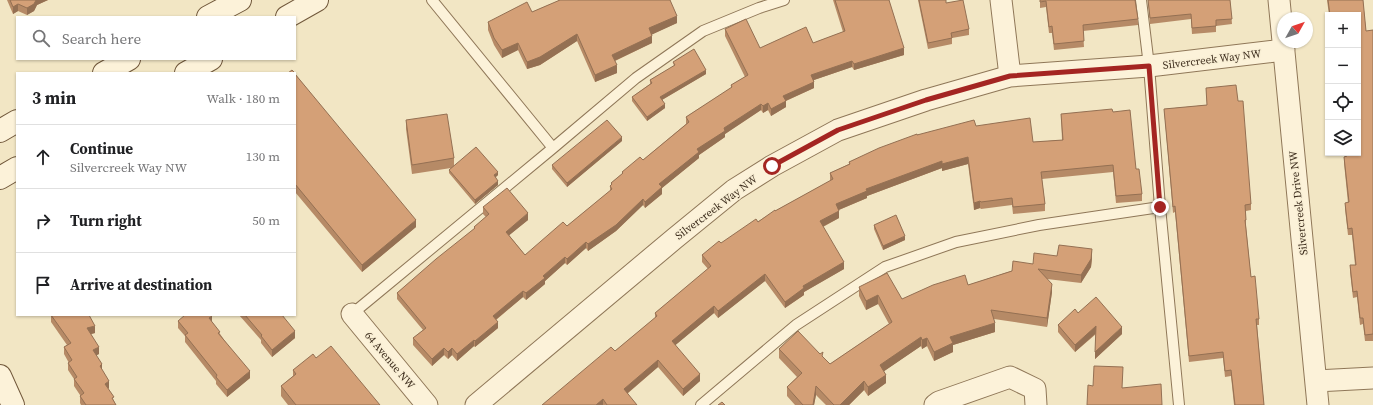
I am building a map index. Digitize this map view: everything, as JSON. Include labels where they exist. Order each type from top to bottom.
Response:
[{"type":"main road","points":[[210,16],[240,0]]},
{"type":"main road","points":[[289,16],[317,0]]},
{"type":"main road","points":[[106,72],[127,60]]},
{"type":"main road","points":[[188,72],[209,60]]},
{"type":"main road","points":[[0,131],[16,122]]},
{"type":"main road","points":[[0,178],[16,169]]},
{"type":"main road","points":[[0,376],[13,405]]},
{"type":"street","points":[[1001,0],[1010,76]]},
{"type":"street","name":"Silvercreek Drive NW","points":[[1279,0],[1318,405]]},
{"type":"street","name":"Silvercreek Way NW","points":[[476,405],[734,190],[772,166],[838,130],[926,100],[1010,76],[1149,66],[1284,50]]},
{"type":"street","name":"64 Avenue NW","points":[[352,314],[428,405]]},
{"type":"street","points":[[935,405],[939,402],[1010,376],[1035,390],[1036,405]]},
{"type":"street","points":[[1316,381],[1373,378]]},
{"type":"lane","points":[[432,0],[553,148]]},
{"type":"lane","points":[[352,314],[636,78],[703,31],[759,8],[784,0]]},
{"type":"lane","points":[[1141,0],[1149,66],[1160,207],[1179,405]]},
{"type":"lane","points":[[701,405],[796,325],[885,267],[956,242],[1039,225],[1160,207]]},
{"type":"building","points":[[10,0],[36,0],[34,4],[27,8],[18,4],[13,7]]},
{"type":"building","points":[[560,0],[670,0],[677,16],[649,28],[652,36],[612,55],[617,65],[595,75],[577,34],[540,57],[527,62],[518,43],[502,50],[494,38],[488,22],[527,2],[532,12]]},
{"type":"building","points":[[835,0],[889,0],[904,48],[854,64],[852,61],[811,75],[814,82],[783,96],[786,101],[771,109],[768,103],[763,106],[761,104],[724,128],[725,131],[697,149],[699,152],[659,184],[662,187],[645,202],[643,199],[616,225],[588,244],[586,242],[567,259],[565,257],[543,276],[545,278],[526,293],[523,291],[493,316],[498,322],[457,354],[452,348],[448,352],[444,348],[432,359],[413,338],[426,328],[397,293],[475,228],[474,227],[489,214],[483,207],[507,188],[528,213],[506,232],[525,255],[563,222],[567,226],[612,189],[610,186],[612,184],[611,183],[623,173],[622,172],[640,157],[643,160],[689,122],[686,117],[732,87],[731,85],[748,75],[725,29],[746,19],[760,48],[806,27],[813,43],[845,31]]},
{"type":"building","points":[[919,0],[946,0],[946,3],[963,0],[969,29],[951,33],[952,38],[928,43]]},
{"type":"building","points":[[1040,0],[1135,0],[1138,19],[1083,25],[1084,41],[1054,44],[1052,26],[1049,27],[1046,1],[1040,2]]},
{"type":"building","points":[[1148,0],[1230,0],[1232,19],[1216,20],[1216,26],[1192,28],[1191,14],[1150,18]]},
{"type":"building","points":[[1328,0],[1363,0],[1366,31],[1373,30],[1373,334],[1365,335],[1363,318],[1360,318],[1357,291],[1353,292],[1350,265],[1356,265],[1352,228],[1348,229],[1345,203],[1349,202],[1344,157],[1361,156],[1361,12],[1330,12]]},
{"type":"building","points":[[694,49],[706,70],[660,97],[665,104],[647,117],[632,97],[652,83],[650,80],[675,65],[673,62]]},
{"type":"building","points":[[296,75],[416,220],[362,265],[296,185]]},
{"type":"building","points":[[1236,85],[1238,101],[1243,101],[1251,204],[1245,205],[1245,220],[1251,277],[1255,276],[1259,319],[1256,319],[1264,405],[1235,405],[1231,370],[1225,371],[1223,352],[1189,356],[1164,109],[1207,105],[1206,88]]},
{"type":"building","points":[[1112,109],[1113,112],[1130,110],[1136,169],[1139,169],[1142,194],[1116,196],[1113,165],[1041,172],[1045,204],[1013,207],[1012,198],[980,201],[974,203],[968,157],[942,164],[942,161],[866,189],[867,191],[836,204],[839,211],[820,221],[844,262],[803,286],[804,288],[785,302],[765,274],[718,311],[714,306],[672,341],[700,374],[683,389],[658,360],[624,389],[637,405],[607,405],[603,399],[596,405],[542,405],[611,347],[615,351],[657,316],[655,313],[711,266],[702,255],[719,241],[721,243],[756,219],[758,222],[775,210],[833,179],[830,173],[850,164],[849,162],[879,148],[917,134],[974,120],[976,126],[1030,118],[1033,142],[1063,140],[1061,114]]},
{"type":"building","points":[[447,114],[454,158],[412,165],[406,120]]},
{"type":"building","points":[[607,120],[622,137],[567,183],[552,165]]},
{"type":"building","points":[[476,147],[498,172],[494,175],[498,181],[475,200],[449,170]]},
{"type":"building","points":[[896,215],[905,236],[883,246],[874,225]]},
{"type":"building","points":[[1059,245],[1092,249],[1091,259],[1081,275],[1038,269],[1052,284],[1047,318],[991,310],[995,323],[950,337],[953,343],[934,352],[927,338],[922,340],[921,337],[880,365],[886,375],[868,387],[864,381],[840,405],[834,405],[816,386],[813,405],[803,405],[787,387],[802,373],[779,349],[798,331],[820,354],[823,352],[822,356],[830,364],[892,322],[878,295],[866,301],[859,287],[887,273],[902,299],[933,285],[965,275],[968,285],[1012,271],[1013,261],[1033,264],[1034,253],[1057,256]]},
{"type":"building","points":[[1096,297],[1122,327],[1095,352],[1096,326],[1075,345],[1058,325],[1075,309],[1078,313]]},
{"type":"building","points":[[52,316],[90,316],[95,326],[87,328],[99,347],[93,350],[102,364],[100,366],[109,381],[105,384],[114,397],[112,398],[116,405],[86,405],[80,396],[84,393],[74,379],[77,377],[68,363],[72,360],[64,347],[71,343]]},
{"type":"building","points":[[184,316],[212,316],[209,318],[220,332],[218,333],[250,371],[227,390],[185,335],[188,333],[178,321]]},
{"type":"building","points":[[246,316],[283,316],[295,331],[272,350],[261,336],[262,335]]},
{"type":"building","points":[[331,346],[380,405],[296,405],[281,386],[296,374],[293,370],[313,354],[316,358]]},
{"type":"building","points":[[1094,366],[1123,367],[1122,388],[1161,384],[1162,405],[1087,405],[1088,385],[1093,386]]},
{"type":"building","points":[[722,402],[725,405],[718,405]]},
{"type":"route","points":[[772,166],[838,130],[926,100],[1010,76],[1149,66],[1160,207]]}]
